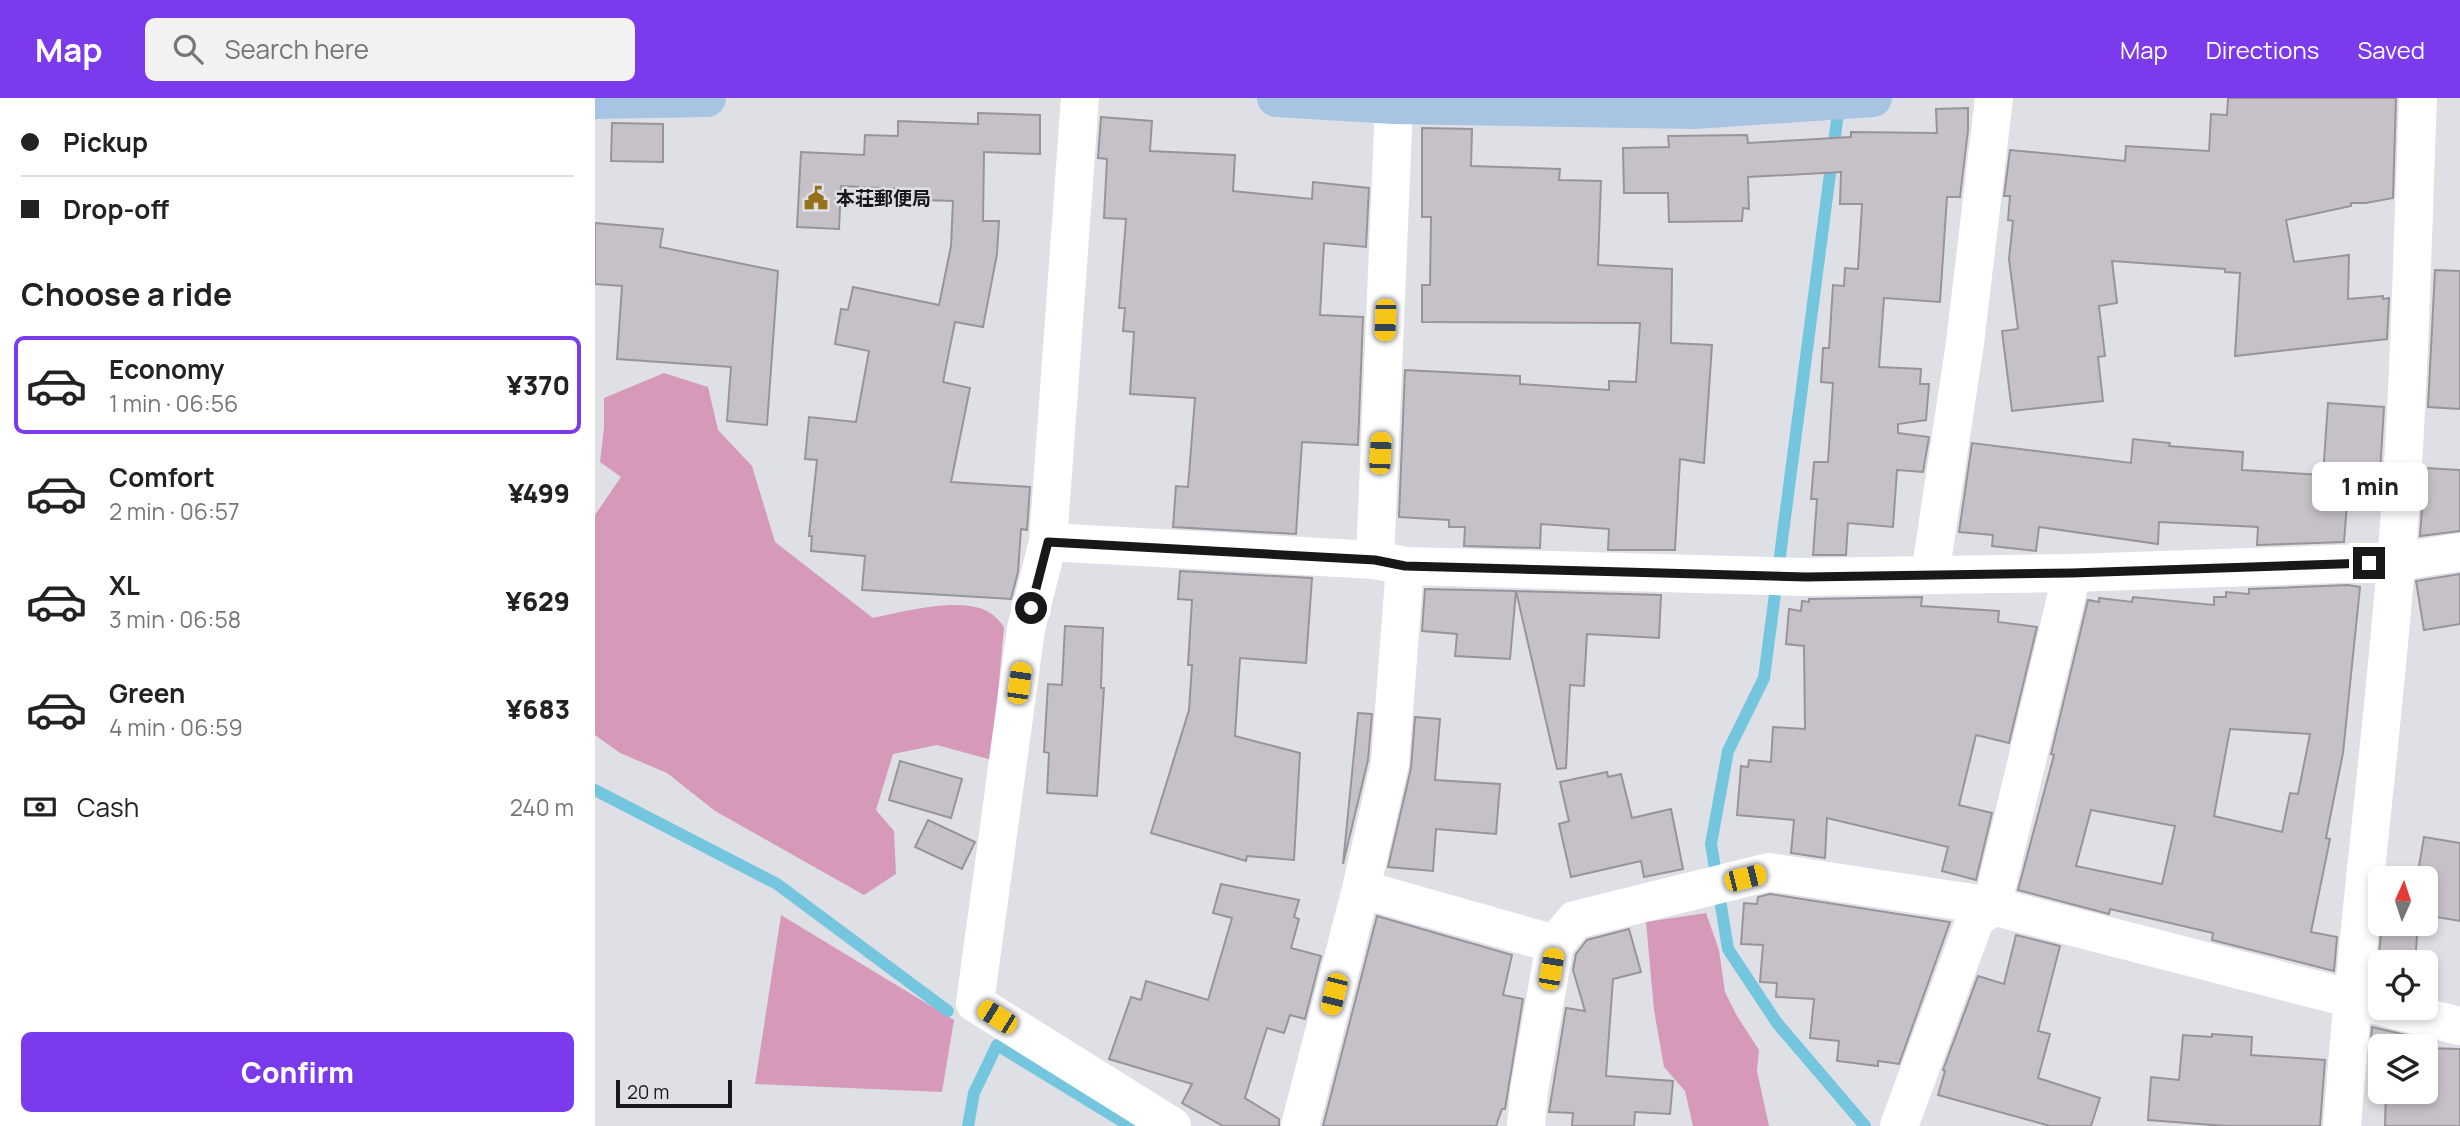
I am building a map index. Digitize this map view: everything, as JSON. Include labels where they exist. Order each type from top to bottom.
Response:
[{"type":"main road","points":[[595,100],[707,98]]},
{"type":"main road","points":[[1276,98],[1394,105],[1695,110],[1851,99]]},
{"type":"street","points":[[1080,98],[1048,542],[1026,629],[975,1003],[1172,1126]]},
{"type":"street","points":[[1930,575],[1965,343],[1994,98]]},
{"type":"street","points":[[2376,950],[2418,98]]},
{"type":"street","points":[[1300,1126],[1361,889],[1390,763],[1394,105]]},
{"type":"street","points":[[1048,542],[1390,563],[1820,576],[2072,573],[2396,562],[2460,552]]},
{"type":"street","points":[[1900,1126],[1975,920],[1992,906],[2072,573]]},
{"type":"street","points":[[1526,1126],[1529,1091],[1555,944],[1575,920],[1769,872],[1992,906],[2368,1003]]},
{"type":"street","points":[[1361,889],[1555,944]]},
{"type":"street","points":[[2342,1126],[2369,1020]]},
{"type":"street","points":[[2436,1020],[2460,1026]]},
{"type":"shaded area","points":[[664,373],[708,387],[718,430],[752,466],[775,542],[873,618],[935,606],[967,606],[993,615],[1004,627],[992,760],[937,745],[893,754],[876,810],[894,831],[896,874],[864,895],[715,811],[667,773],[620,753],[595,735],[595,515],[621,477],[600,462],[604,398]]},
{"type":"shaded area","points":[[1706,913],[1719,950],[1725,992],[1759,1050],[1757,1071],[1769,1126],[1693,1126],[1685,1091],[1664,1067],[1654,1010],[1646,922]]},
{"type":"shaded area","points":[[781,915],[954,1020],[942,1092],[755,1084]]},
{"type":"building","points":[[2228,98],[2396,98],[2393,198],[2351,203],[2351,206],[2286,220],[2294,262],[2349,255],[2348,299],[2383,296],[2383,299],[2389,298],[2387,339],[2235,356],[2240,273],[2225,272],[2225,269],[2112,261],[2117,303],[2099,306],[2105,356],[2098,357],[2103,401],[2012,411],[2002,331],[2018,329],[2009,259],[2013,221],[2008,220],[2010,196],[2004,196],[2010,150],[2125,161],[2126,146],[2209,151],[2211,114],[2227,115]]},
{"type":"building","points":[[1968,108],[1960,197],[1947,197],[1940,302],[1884,298],[1879,367],[1921,369],[1920,384],[1929,384],[1926,420],[1898,424],[1898,433],[1929,437],[1923,472],[1897,470],[1893,527],[1848,523],[1846,555],[1813,555],[1817,499],[1811,499],[1814,462],[1828,462],[1833,383],[1821,382],[1823,348],[1829,348],[1833,285],[1844,286],[1845,268],[1858,269],[1862,204],[1840,204],[1841,172],[1748,177],[1749,209],[1743,208],[1742,221],[1669,222],[1668,193],[1624,193],[1623,148],[1669,147],[1668,136],[1747,135],[1748,143],[1851,137],[1851,132],[1937,133],[1936,109]]},
{"type":"building","points":[[978,113],[1040,115],[1040,154],[984,152],[983,221],[999,221],[997,254],[983,327],[955,322],[943,382],[970,388],[951,482],[1030,487],[1027,530],[1021,529],[1018,572],[1011,599],[862,590],[865,556],[811,551],[812,536],[809,536],[817,460],[805,459],[809,417],[856,422],[869,351],[835,344],[841,309],[848,310],[853,287],[939,305],[951,246],[953,201],[923,200],[924,190],[841,186],[839,229],[797,227],[801,152],[864,155],[865,135],[898,136],[898,121],[978,124]]},
{"type":"building","points":[[1101,117],[1152,121],[1150,151],[1235,155],[1233,191],[1312,199],[1313,182],[1369,188],[1366,247],[1324,243],[1320,315],[1363,317],[1358,445],[1302,442],[1296,534],[1173,527],[1176,486],[1188,487],[1195,398],[1130,394],[1134,332],[1123,331],[1125,308],[1119,308],[1126,219],[1104,218],[1107,159],[1098,158]]},
{"type":"building","points":[[612,123],[663,124],[663,162],[611,161]]},
{"type":"building","points":[[1422,128],[1472,129],[1471,166],[1560,169],[1559,180],[1601,181],[1598,265],[1672,269],[1671,343],[1712,345],[1704,463],[1680,459],[1675,550],[1608,550],[1609,529],[1541,524],[1540,548],[1464,546],[1465,527],[1449,527],[1449,520],[1399,517],[1405,370],[1520,376],[1520,384],[1609,390],[1609,381],[1636,382],[1640,323],[1422,322],[1422,285],[1430,285],[1431,217],[1422,217]]},
{"type":"building","points":[[595,223],[663,229],[660,247],[778,271],[767,425],[727,421],[731,367],[617,359],[622,286],[595,284]]},
{"type":"building","points":[[2435,270],[2460,271],[2460,409],[2428,407]]},
{"type":"building","points":[[2328,403],[2384,407],[2378,505],[2347,504],[2344,542],[2257,545],[2258,527],[2159,522],[2158,544],[2039,527],[2036,551],[1992,546],[1993,535],[1959,532],[1972,443],[2131,463],[2133,439],[2170,443],[2169,446],[2243,452],[2242,470],[2323,475]]},
{"type":"building","points":[[2425,468],[2460,470],[2460,531],[2420,536]]},
{"type":"building","points":[[1180,571],[1312,578],[1306,663],[1240,658],[1235,736],[1300,753],[1294,860],[1247,856],[1246,861],[1151,833],[1189,710],[1192,665],[1188,665],[1192,600],[1178,599]]},
{"type":"building","points":[[2460,574],[2460,624],[2424,630],[2416,581]]},
{"type":"building","points":[[2348,585],[2360,587],[2343,753],[2326,838],[2330,839],[2311,932],[2337,937],[2334,971],[2212,940],[2213,933],[2110,909],[2109,914],[2018,890],[2054,755],[2051,754],[2088,600],[2099,602],[2099,598],[2132,602],[2133,597],[2214,605],[2214,597],[2226,597],[2226,592],[2249,594],[2249,589]],"holes":[[[2230,729],[2310,734],[2298,794],[2290,793],[2282,832],[2214,816]],[[2091,810],[2175,826],[2162,884],[2076,866]]]},
{"type":"building","points":[[1425,589],[1516,591],[1510,659],[1455,656],[1457,634],[1422,631]]},
{"type":"building","points":[[1516,591],[1661,595],[1659,638],[1587,634],[1584,686],[1570,685],[1566,768],[1557,769]]},
{"type":"building","points":[[1922,597],[1921,606],[1999,611],[1998,622],[2037,627],[2009,743],[1976,735],[1959,805],[1992,813],[1976,880],[1942,871],[1948,847],[1827,818],[1825,858],[1791,853],[1794,820],[1737,815],[1741,766],[1748,767],[1749,760],[1771,762],[1773,727],[1805,729],[1804,646],[1786,644],[1789,609],[1801,611],[1802,601],[1809,602],[1809,599]]},
{"type":"building","points":[[1065,626],[1103,628],[1101,688],[1104,688],[1097,796],[1047,793],[1049,753],[1044,752],[1048,684],[1062,685]]},
{"type":"building","points":[[1358,713],[1372,714],[1368,760],[1343,864]]},
{"type":"building","points":[[1415,717],[1440,719],[1435,780],[1500,784],[1496,834],[1436,829],[1433,871],[1388,867],[1411,768]]},
{"type":"building","points":[[900,761],[962,779],[951,818],[889,800]]},
{"type":"building","points":[[1607,772],[1608,777],[1621,774],[1632,818],[1671,809],[1683,869],[1644,877],[1641,861],[1571,877],[1559,824],[1569,821],[1560,782]]},
{"type":"building","points":[[928,820],[975,842],[962,869],[915,847]]},
{"type":"building","points":[[2424,837],[2460,843],[2460,921],[2438,917],[2438,866],[2419,866]]},
{"type":"building","points":[[1221,884],[1299,900],[1294,917],[1299,919],[1291,948],[1321,956],[1305,1019],[1290,1015],[1284,1033],[1267,1028],[1245,1098],[1279,1119],[1279,1126],[1223,1126],[1182,1103],[1192,1084],[1109,1059],[1131,997],[1141,1000],[1146,981],[1208,1000],[1232,918],[1213,913]]},
{"type":"building","points":[[1770,894],[1950,922],[1899,1064],[1878,1061],[1878,1066],[1837,1061],[1839,1041],[1810,1038],[1814,999],[1776,997],[1777,983],[1760,982],[1763,945],[1741,944],[1744,903],[1757,904],[1758,897]]},
{"type":"building","points":[[1377,916],[1512,955],[1503,995],[1523,999],[1505,1109],[1502,1109],[1496,1126],[1323,1126]]},
{"type":"building","points":[[1629,929],[1641,972],[1613,979],[1606,1076],[1673,1081],[1670,1114],[1635,1112],[1634,1126],[1572,1126],[1573,1113],[1549,1112],[1566,1008],[1585,1011],[1573,970],[1576,954],[1587,940]]},
{"type":"building","points":[[2016,935],[2060,946],[2038,1031],[2050,1034],[2038,1078],[2100,1098],[2091,1126],[2050,1126],[1938,1095],[1945,1071],[1943,1070],[1978,976],[2004,984]]},
{"type":"building","points":[[2381,936],[2417,936],[2416,950],[2379,950]]},
{"type":"building","points":[[2372,1027],[2402,1034],[2371,1034]]},
{"type":"building","points":[[2212,1034],[2252,1037],[2251,1055],[2325,1060],[2320,1126],[2226,1126],[2148,1120],[2151,1077],[2179,1080],[2183,1035],[2212,1037]]},
{"type":"building","points":[[2438,1048],[2460,1049],[2460,1126],[2385,1126],[2386,1104],[2438,1104]]},
{"type":"waterway","points":[[1839,105],[1764,678],[1728,751],[1711,844],[1728,949],[1777,1023],[1865,1126]]},
{"type":"waterway","points":[[595,790],[777,884],[948,1011]]},
{"type":"waterway","points":[[968,1126],[974,1093],[997,1045],[1130,1126]]},
{"type":"place","name":"本荘郵便局","points":[[816,198]]},
{"type":"route","points":[[1031,608],[1048,542],[1375,560],[1405,566],[1806,577],[2072,573],[2369,563]]}]
